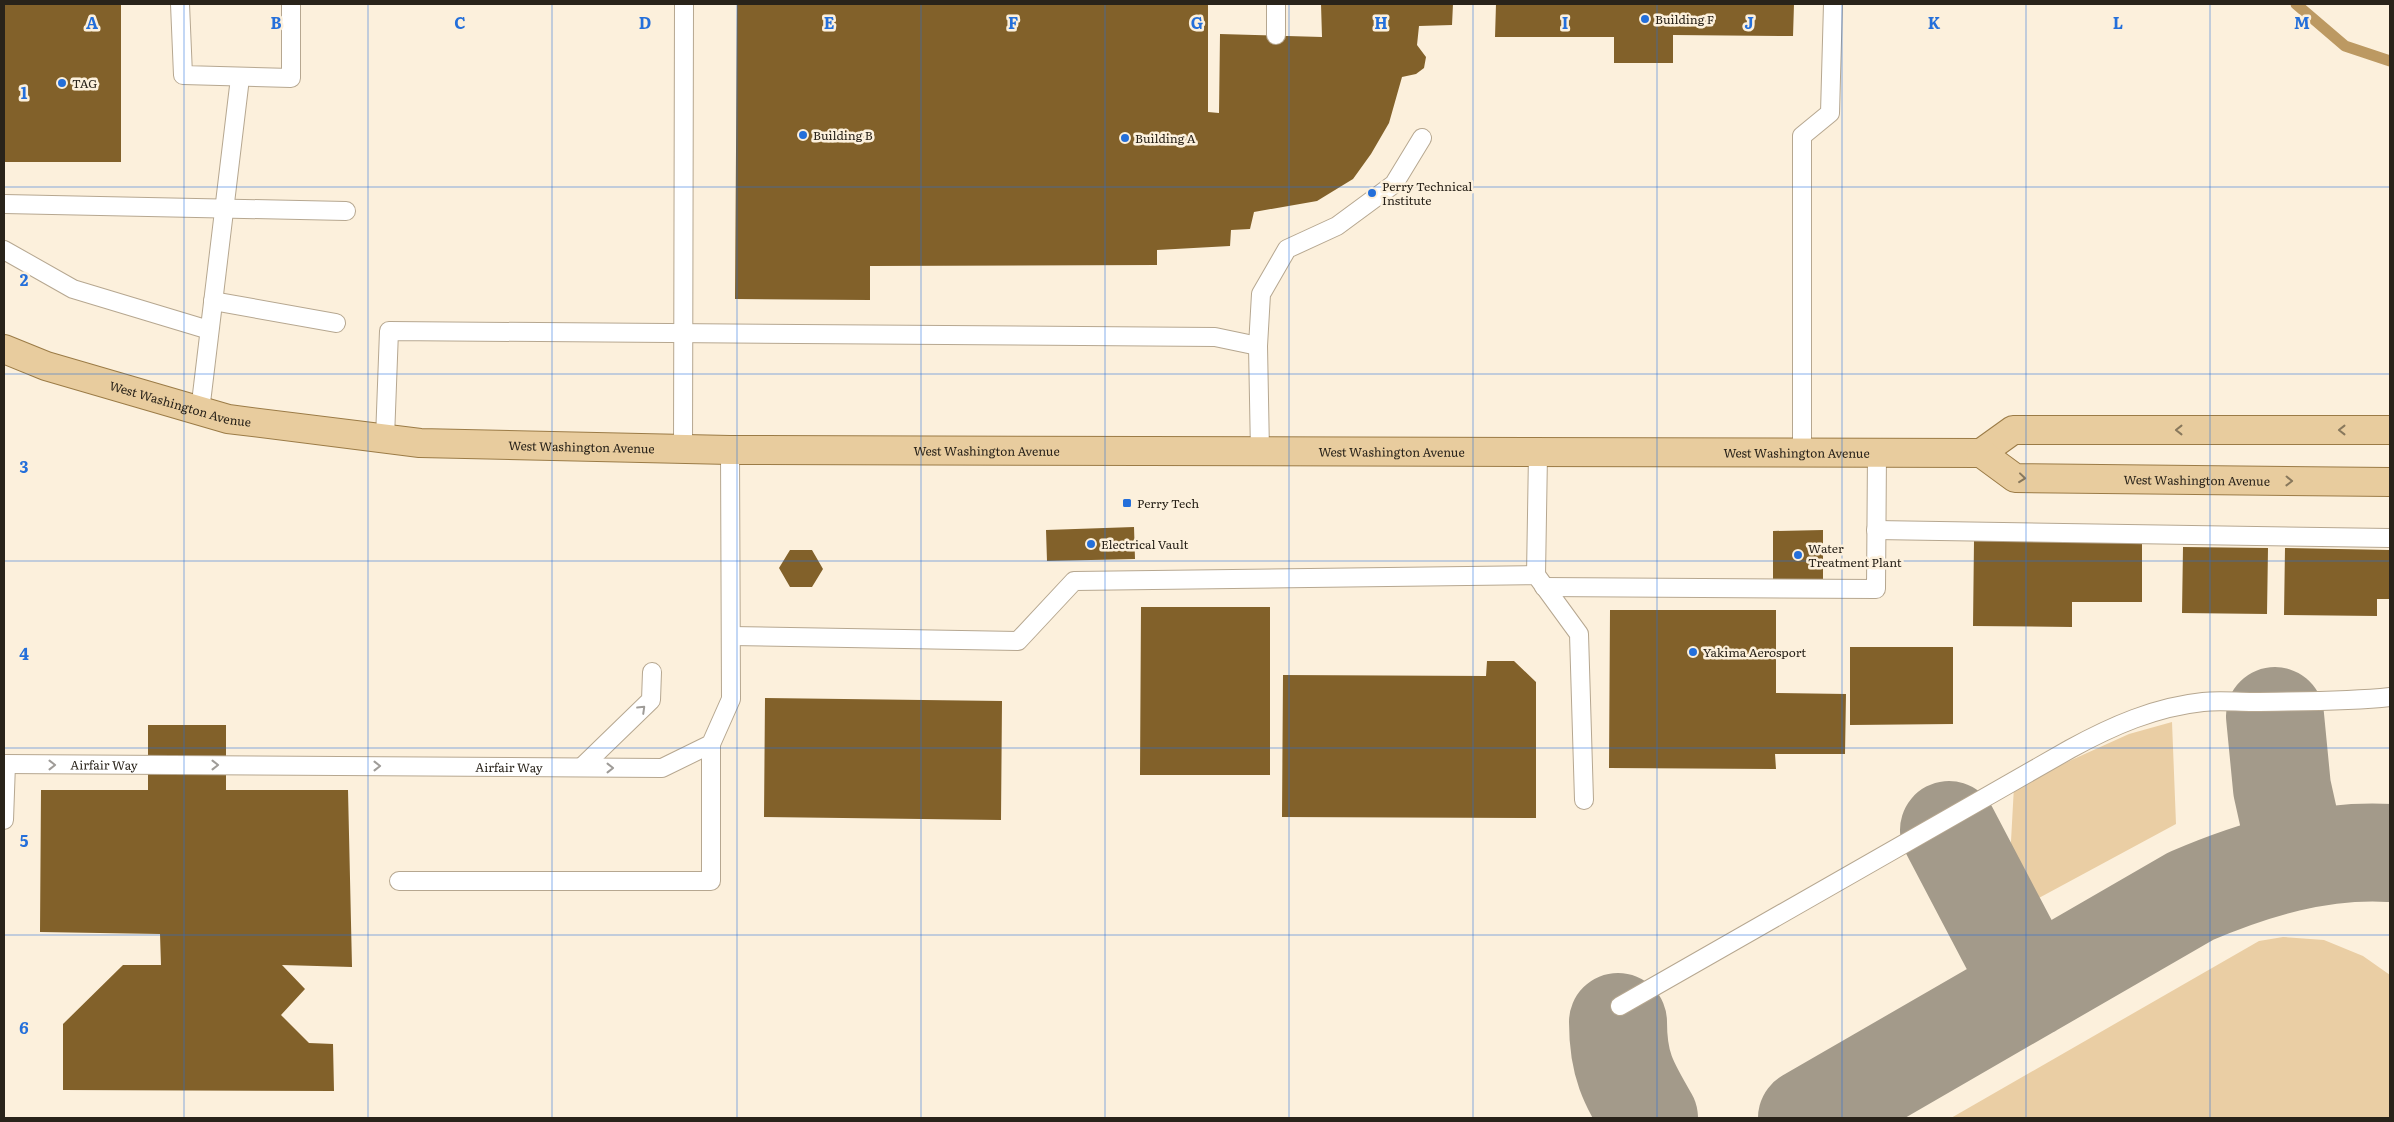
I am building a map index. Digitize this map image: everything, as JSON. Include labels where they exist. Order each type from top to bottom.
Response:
[{"type":"main road","name":"West Washington Avenue","points":[[4,349],[46,366],[228,419],[420,443],[730,450],[1538,454],[1981,453],[2016,478],[2390,482]]},
{"type":"main road","points":[[1981,453],[2013,430],[2390,430]]},
{"type":"lane","points":[[180,4],[183,75],[240,78],[290,78],[290,4]]},
{"type":"lane","points":[[683,449],[684,4]]},
{"type":"lane","points":[[1276,4],[1276,35]]},
{"type":"lane","points":[[1802,453],[1802,136],[1830,113],[1833,4]]},
{"type":"lane","points":[[200,410],[240,78]]},
{"type":"lane","points":[[1260,452],[1258,346],[1261,294],[1287,249],[1338,226],[1394,184],[1422,138]]},
{"type":"lane","points":[[4,204],[346,211]]},
{"type":"lane","points":[[4,250],[72,289],[210,330]]},
{"type":"lane","points":[[213,301],[336,323]]},
{"type":"lane","points":[[385,438],[389,331],[1215,337],[1258,346]]},
{"type":"lane","points":[[399,881],[711,881],[711,744],[731,699],[730,450]]},
{"type":"lane","points":[[731,636],[1018,641],[1074,581],[1540,581],[1876,589],[1877,453]]},
{"type":"lane","points":[[1538,454],[1540,581],[1579,634],[1584,800]]},
{"type":"lane","points":[[1876,530],[2390,538]]},
{"type":"lane","points":[[582,767],[651,700],[652,672]]},
{"type":"lane","points":[[1620,1006],[2078,745],[2134,718],[2168,708],[2203,702],[2358,701],[2390,697]]},
{"type":"lane","name":"Airfair Way","points":[[5,764],[662,768],[711,744]]},
{"type":"lane","points":[[4,820],[5,764]]},
{"type":"shaded area","points":[[2172,722],[2176,824],[2037,899],[2023,895],[2017,890],[2009,878],[2014,786],[2129,734]]},
{"type":"shaded area","points":[[2283,937],[2324,940],[2363,956],[2390,975],[2390,1118],[1951,1118],[2259,941]]},
{"type":"building","name":"TAG","points":[[4,4],[121,4],[121,162],[4,162]]},
{"type":"building","name":"Building A","points":[[737,4],[1208,4],[1208,112],[1219,113],[1220,34],[1322,37],[1321,4],[1453,4],[1452,25],[1419,26],[1417,45],[1426,57],[1424,68],[1416,74],[1402,77],[1389,123],[1371,154],[1353,179],[1317,201],[1254,212],[1250,229],[1231,230],[1230,246],[1157,250],[1157,265],[870,266],[870,300],[735,299]]},
{"type":"building","name":"Building F","points":[[1496,4],[1794,4],[1793,36],[1673,35],[1673,63],[1614,63],[1614,37],[1495,37]]},
{"type":"building","name":"Electrical Vault","points":[[1134,527],[1135,559],[1047,561],[1046,530]]},
{"type":"building","name":"Water Treatment Plant","points":[[1823,530],[1823,580],[1773,580],[1773,531]]},
{"type":"building","points":[[1974,541],[2142,542],[2142,602],[2072,602],[2072,627],[1973,626]]},
{"type":"building","points":[[2183,547],[2268,548],[2267,614],[2182,613]]},
{"type":"building","points":[[2285,548],[2390,550],[2390,599],[2377,599],[2377,616],[2284,615]]},
{"type":"building","points":[[790,550],[812,550],[823,569],[812,587],[790,587],[779,568]]},
{"type":"building","points":[[1141,607],[1270,607],[1270,775],[1140,775]]},
{"type":"building","name":"Yakima Aerosport","points":[[1610,610],[1776,610],[1776,693],[1846,694],[1845,754],[1775,754],[1776,769],[1609,768]]},
{"type":"building","points":[[1850,647],[1953,647],[1953,724],[1850,725]]},
{"type":"building","points":[[1487,661],[1514,661],[1536,682],[1536,818],[1282,817],[1283,675],[1486,676]]},
{"type":"building","points":[[765,698],[1002,701],[1001,820],[764,817]]},
{"type":"building","points":[[148,725],[226,725],[226,790],[348,790],[352,967],[282,965],[305,989],[281,1015],[309,1043],[333,1044],[334,1091],[63,1090],[63,1024],[123,965],[161,965],[160,934],[40,932],[41,790],[148,790]]},
{"type":"waterway","points":[[2296,4],[2345,46],[2390,61]]},
{"type":"taxiway","points":[[2275,716],[2282,788],[2298,860]]},
{"type":"taxiway","points":[[1949,830],[2032,988]]},
{"type":"taxiway","points":[[1807,1118],[2191,896],[2239,877],[2288,863],[2339,854],[2390,853]]},
{"type":"taxiway","points":[[1618,1022],[1622,1062],[1635,1094],[1649,1118]]},
{"type":"place","name":"Building F","points":[[1645,19]]},
{"type":"place","name":"TAG","points":[[62,83]]},
{"type":"place","name":"Building B","points":[[803,135]]},
{"type":"place","name":"Building A","points":[[1125,138]]},
{"type":"place","name":"Perry Technical Institute","points":[[1372,193]]},
{"type":"place","name":"Perry Tech","points":[[1127,503]]},
{"type":"place","name":"Electrical Vault","points":[[1091,544]]},
{"type":"place","name":"Water Treatment Plant","points":[[1798,555]]},
{"type":"place","name":"Yakima Aerosport","points":[[1693,652]]}]
